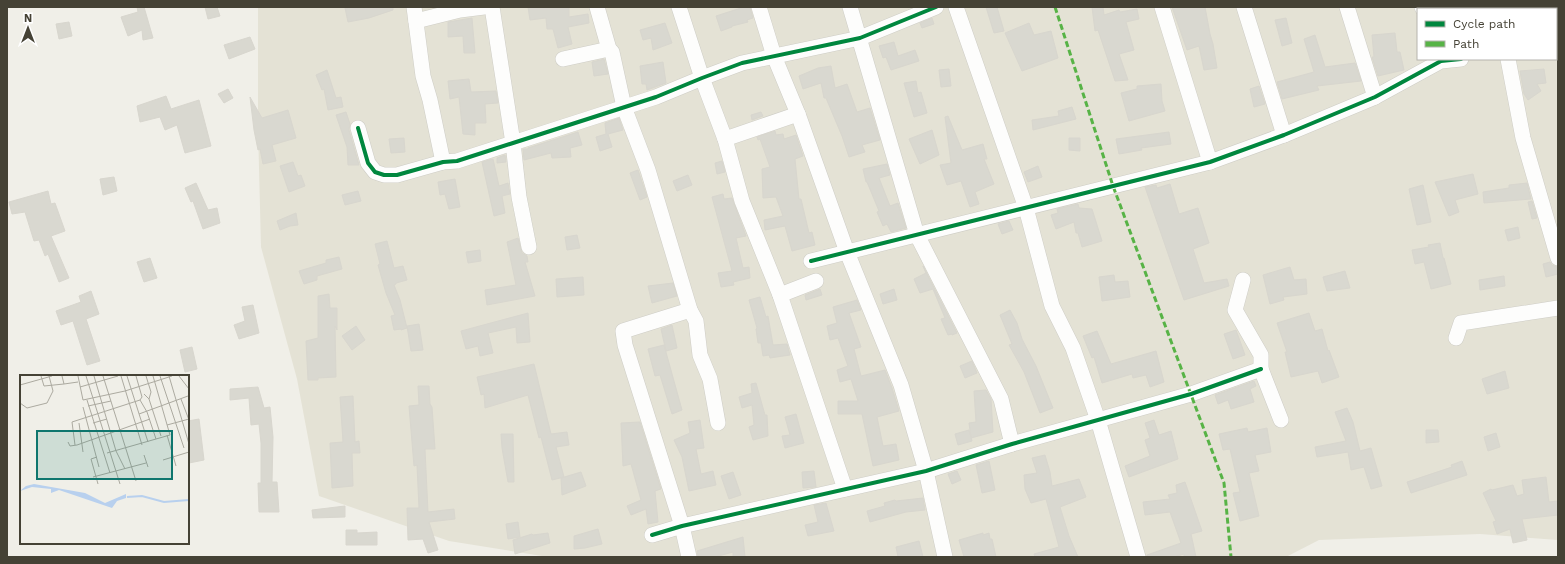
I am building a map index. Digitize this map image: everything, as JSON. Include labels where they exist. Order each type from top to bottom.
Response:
[{"type":"street","points":[[443,162],[430,100],[423,76],[415,14],[484,7]]},
{"type":"street","points":[[492,7],[513,143],[518,197],[529,247]]},
{"type":"street","points":[[597,7],[609,49],[612,52],[624,107],[648,170],[690,310],[696,321],[700,355],[710,379],[718,424]]},
{"type":"street","points":[[679,7],[724,139],[742,201],[780,295],[845,489]]},
{"type":"street","points":[[759,7],[774,56],[798,114],[847,252],[901,385],[926,471],[945,557]]},
{"type":"street","points":[[850,7],[917,235],[1001,399],[1012,444]]},
{"type":"street","points":[[358,128],[368,163],[375,172],[384,175],[397,175],[443,162],[457,160],[656,97],[742,63],[860,38],[936,7]]},
{"type":"street","points":[[956,7],[1026,208],[1052,306],[1073,348],[1098,420],[1138,557]]},
{"type":"street","points":[[1162,7],[1210,162]]},
{"type":"street","points":[[1244,7],[1284,135]]},
{"type":"street","points":[[1348,7],[1375,97]]},
{"type":"street","points":[[563,59],[609,49]]},
{"type":"street","points":[[811,261],[1210,162],[1284,135],[1375,97],[1440,60]]},
{"type":"street","points":[[1508,60],[1523,138],[1558,258]]},
{"type":"street","points":[[724,139],[798,114]]},
{"type":"street","points":[[1243,280],[1236,310],[1261,355],[1261,369],[1281,420]]},
{"type":"street","points":[[780,295],[816,281]]},
{"type":"street","points":[[1456,338],[1461,323],[1558,308]]},
{"type":"street","points":[[689,557],[682,526],[625,345],[623,331],[690,310]]},
{"type":"street","points":[[652,535],[682,526],[926,471],[1012,444],[1191,394],[1261,369]]},
{"type":"shaded area","points":[[258,7],[1558,7],[1558,540],[1480,534],[1319,540],[1286,557],[548,557],[449,541],[319,496],[297,379],[261,247],[258,128]]},
{"type":"building","points":[[137,7],[144,7],[153,38],[143,40],[142,30],[128,36],[121,17],[138,12]]},
{"type":"building","points":[[205,7],[217,7],[220,16],[208,19]]},
{"type":"building","points":[[393,7],[393,10],[369,18],[348,22],[345,8]]},
{"type":"building","points":[[528,7],[569,7],[569,17],[588,14],[589,23],[568,27],[572,44],[558,48],[553,29],[547,29],[546,18],[530,20]]},
{"type":"building","points":[[744,7],[750,7],[753,18],[747,20],[748,22],[732,26],[721,31],[716,16]]},
{"type":"building","points":[[986,7],[997,7],[1004,31],[994,33]]},
{"type":"building","points":[[1092,7],[1103,7],[1104,15],[1119,10],[1120,12],[1137,9],[1139,19],[1126,22],[1134,50],[1119,54],[1128,80],[1115,81],[1098,30],[1095,31]]},
{"type":"building","points":[[1172,7],[1205,7],[1217,68],[1204,70],[1199,46],[1187,50]]},
{"type":"building","points":[[472,18],[475,53],[464,53],[463,36],[448,37],[448,22]]},
{"type":"building","points":[[932,18],[934,24],[922,28],[920,23]]},
{"type":"building","points":[[1286,18],[1292,43],[1282,46],[1275,20]]},
{"type":"building","points":[[69,22],[72,36],[59,39],[56,24]]},
{"type":"building","points":[[665,23],[672,43],[653,50],[651,38],[643,40],[640,30]]},
{"type":"building","points":[[1029,23],[1034,35],[1051,31],[1058,58],[1022,71],[1005,33]]},
{"type":"building","points":[[1395,33],[1397,52],[1400,52],[1404,70],[1378,76],[1372,57],[1374,57],[1372,35]]},
{"type":"building","points":[[1315,35],[1325,67],[1355,63],[1361,81],[1317,86],[1319,90],[1282,99],[1277,82],[1314,72],[1304,39]]},
{"type":"building","points":[[250,37],[255,49],[229,59],[224,45]]},
{"type":"building","points":[[894,42],[898,56],[915,50],[919,61],[891,70],[886,57],[883,58],[879,46]]},
{"type":"building","points":[[604,59],[608,74],[594,76],[592,62]]},
{"type":"building","points":[[663,62],[666,83],[647,90],[646,84],[642,84],[640,66]]},
{"type":"building","points":[[831,66],[835,88],[847,84],[857,112],[870,108],[880,140],[862,145],[865,152],[849,157],[826,98],[824,98],[821,83],[803,89],[799,76],[818,68]]},
{"type":"building","points":[[949,69],[951,86],[941,87],[939,70]]},
{"type":"building","points":[[1544,69],[1546,83],[1537,84],[1541,91],[1528,100],[1524,94],[1520,71]]},
{"type":"building","points":[[327,70],[336,98],[341,97],[343,107],[328,110],[324,89],[322,90],[316,75]]},
{"type":"building","points":[[469,79],[471,92],[496,91],[498,103],[485,104],[486,123],[475,123],[475,135],[463,134],[459,97],[450,99],[448,81]]},
{"type":"building","points":[[916,81],[918,93],[921,92],[927,113],[914,117],[904,83]]},
{"type":"building","points":[[1161,84],[1162,101],[1165,111],[1129,121],[1121,93],[1137,89],[1137,86]]},
{"type":"building","points":[[1259,86],[1265,104],[1254,107],[1250,89]]},
{"type":"building","points":[[228,89],[233,98],[224,103],[218,94]]},
{"type":"building","points":[[166,96],[171,109],[199,100],[211,146],[185,153],[177,125],[165,130],[160,117],[140,122],[137,106]]},
{"type":"building","points":[[250,97],[262,118],[288,110],[296,138],[272,145],[276,161],[263,164],[260,149],[258,150],[254,130]]},
{"type":"building","points":[[1072,107],[1076,119],[1033,130],[1032,120],[1059,116],[1058,111]]},
{"type":"building","points":[[346,112],[350,124],[349,130],[359,165],[348,165],[347,147],[336,115]]},
{"type":"building","points":[[761,112],[763,116],[752,120],[751,115]]},
{"type":"building","points":[[948,116],[962,150],[983,144],[987,159],[984,159],[994,184],[975,192],[979,204],[970,207],[961,181],[947,185],[940,165],[951,163],[945,117]]},
{"type":"building","points":[[619,118],[623,130],[608,134],[612,147],[600,151],[596,137],[606,134],[605,123]]},
{"type":"building","points":[[932,130],[939,155],[920,164],[909,139]]},
{"type":"building","points":[[775,131],[776,135],[783,134],[784,139],[796,135],[803,156],[795,159],[799,199],[801,199],[809,233],[812,232],[815,245],[792,251],[785,226],[765,230],[764,220],[783,216],[776,197],[763,198],[762,169],[770,167],[760,139],[758,140],[757,137]]},
{"type":"building","points":[[578,132],[582,145],[570,148],[571,157],[552,158],[551,153],[524,160],[523,149],[528,149]]},
{"type":"building","points":[[1169,132],[1171,144],[1141,148],[1142,150],[1119,154],[1116,139]]},
{"type":"building","points":[[404,138],[405,152],[391,153],[389,139]]},
{"type":"building","points":[[1069,138],[1080,138],[1080,151],[1069,150]]},
{"type":"building","points":[[505,155],[506,162],[497,163],[497,158]]},
{"type":"building","points":[[493,159],[499,186],[508,183],[510,194],[502,196],[505,213],[494,216],[482,162]]},
{"type":"building","points":[[722,161],[725,172],[717,174],[715,163]]},
{"type":"building","points":[[293,162],[298,176],[301,175],[305,186],[289,192],[280,166]]},
{"type":"building","points":[[887,164],[890,175],[879,178],[890,206],[898,203],[906,228],[891,232],[887,224],[883,226],[877,212],[879,211],[866,182],[863,169]]},
{"type":"building","points":[[1038,166],[1042,177],[1028,182],[1024,172]]},
{"type":"building","points":[[638,170],[647,197],[640,200],[630,173]]},
{"type":"building","points":[[1473,174],[1478,194],[1455,200],[1459,212],[1449,216],[1435,182]]},
{"type":"building","points":[[688,175],[692,185],[677,191],[673,181]]},
{"type":"building","points":[[114,177],[117,191],[103,195],[100,179]]},
{"type":"building","points":[[455,179],[460,207],[449,209],[445,194],[440,195],[438,182]]},
{"type":"building","points":[[196,183],[208,210],[217,208],[220,223],[203,229],[193,201],[191,202],[185,188]]},
{"type":"building","points":[[1527,183],[1531,199],[1484,203],[1483,192],[1509,188],[1509,185]]},
{"type":"building","points":[[1170,184],[1179,214],[1198,208],[1209,243],[1193,249],[1204,283],[1227,279],[1229,286],[1184,300],[1145,187],[1156,185],[1157,188]]},
{"type":"building","points":[[1423,185],[1431,222],[1417,225],[1409,189]]},
{"type":"building","points":[[48,191],[51,204],[55,203],[65,231],[51,236],[69,278],[59,282],[48,254],[45,256],[39,240],[34,241],[25,212],[12,214],[9,202]]},
{"type":"building","points":[[358,191],[361,201],[345,205],[342,195]]},
{"type":"building","points":[[723,194],[724,199],[732,198],[746,236],[736,238],[743,268],[749,267],[750,278],[733,282],[734,285],[721,287],[718,273],[732,271],[712,197]]},
{"type":"building","points":[[1532,201],[1537,218],[1532,219],[1528,202]]},
{"type":"building","points":[[1078,204],[1079,208],[1092,209],[1102,241],[1082,247],[1078,233],[1076,233],[1074,222],[1056,229],[1051,215],[1058,213],[1057,209]]},
{"type":"building","points":[[296,213],[298,225],[280,230],[277,221]]},
{"type":"building","points":[[1009,221],[1013,230],[1002,234],[998,224]]},
{"type":"building","points":[[1518,227],[1520,238],[1508,241],[1505,230]]},
{"type":"building","points":[[577,235],[580,248],[567,250],[565,237]]},
{"type":"building","points":[[518,238],[522,253],[527,256],[528,262],[525,262],[535,296],[487,305],[485,290],[516,285],[507,242]]},
{"type":"building","points":[[387,241],[394,268],[403,266],[407,280],[394,285],[400,300],[407,328],[401,330],[394,330],[391,316],[395,315],[386,293],[378,265],[380,264],[375,244]]},
{"type":"building","points":[[1440,243],[1451,284],[1431,289],[1424,262],[1415,264],[1412,250],[1429,247],[1428,245]]},
{"type":"building","points":[[480,250],[481,261],[468,263],[466,252]]},
{"type":"building","points":[[339,257],[342,269],[317,276],[317,280],[304,284],[299,271],[326,263],[326,260]]},
{"type":"building","points":[[150,258],[157,278],[144,282],[137,262]]},
{"type":"building","points":[[1550,262],[1552,265],[1557,267],[1558,274],[1546,277],[1543,264]]},
{"type":"building","points":[[923,266],[957,333],[948,335],[941,319],[945,318],[933,289],[920,293],[914,279],[926,273]]},
{"type":"building","points":[[1290,267],[1294,280],[1306,279],[1307,294],[1283,297],[1284,300],[1270,304],[1263,275]]},
{"type":"building","points":[[1345,271],[1350,288],[1327,291],[1323,277]]},
{"type":"building","points":[[1114,275],[1115,282],[1128,281],[1130,297],[1102,301],[1099,277]]},
{"type":"building","points":[[1504,276],[1505,286],[1480,290],[1479,280]]},
{"type":"building","points":[[583,277],[584,295],[557,297],[556,279]]},
{"type":"building","points":[[673,283],[677,296],[652,303],[648,286]]},
{"type":"building","points":[[820,289],[822,295],[806,300],[805,295]]},
{"type":"building","points":[[894,289],[897,300],[883,304],[880,294]]},
{"type":"building","points":[[91,291],[99,314],[86,319],[100,361],[87,365],[73,321],[61,325],[56,311],[81,302],[79,296]]},
{"type":"building","points":[[329,294],[330,308],[337,308],[337,330],[335,326],[336,377],[308,380],[306,341],[318,338],[318,296]]},
{"type":"building","points":[[760,297],[766,317],[768,316],[773,345],[787,344],[790,355],[770,358],[769,355],[763,356],[761,343],[758,343],[757,328],[749,300]]},
{"type":"building","points":[[857,300],[861,310],[849,313],[861,347],[854,349],[861,376],[885,370],[899,411],[877,417],[883,446],[896,444],[899,460],[873,466],[862,414],[838,414],[838,401],[858,401],[851,379],[840,382],[837,370],[848,366],[838,338],[830,340],[827,326],[837,323],[833,307]]},
{"type":"building","points":[[253,305],[259,333],[239,339],[234,325],[245,321],[242,307]]},
{"type":"building","points":[[1010,310],[1017,323],[1022,339],[1036,366],[1053,408],[1040,413],[1024,372],[1009,345],[1012,344],[1000,315]]},
{"type":"building","points":[[528,313],[530,342],[517,343],[516,327],[488,333],[493,353],[480,356],[478,346],[466,349],[461,331]]},
{"type":"building","points":[[1309,313],[1315,331],[1322,329],[1328,351],[1329,350],[1339,377],[1322,383],[1318,371],[1291,377],[1285,352],[1287,352],[1277,323]]},
{"type":"building","points":[[419,324],[423,350],[411,351],[407,326]]},
{"type":"building","points":[[672,325],[677,348],[666,351],[661,329]]},
{"type":"building","points":[[356,326],[365,340],[352,350],[342,336]]},
{"type":"building","points":[[1236,330],[1245,355],[1233,359],[1224,334]]},
{"type":"building","points":[[1097,331],[1111,364],[1156,351],[1164,382],[1150,387],[1146,375],[1133,378],[1132,374],[1102,383],[1094,357],[1092,358],[1083,336]]},
{"type":"building","points":[[664,345],[682,410],[672,414],[660,375],[655,376],[648,349]]},
{"type":"building","points":[[192,347],[197,369],[185,372],[180,350]]},
{"type":"building","points":[[972,361],[977,373],[965,378],[960,366]]},
{"type":"building","points":[[534,364],[551,434],[567,432],[569,445],[556,447],[564,477],[552,480],[528,395],[485,408],[484,394],[481,395],[477,377]]},
{"type":"building","points":[[1505,371],[1509,388],[1487,394],[1482,379]]},
{"type":"building","points":[[1254,381],[1256,386],[1250,389],[1254,402],[1231,409],[1228,400],[1218,404],[1215,395]]},
{"type":"building","points":[[756,383],[765,415],[767,415],[768,436],[753,440],[749,427],[754,425],[752,405],[742,408],[739,397],[752,393],[751,384]]},
{"type":"building","points":[[418,386],[429,386],[430,404],[432,407],[435,449],[425,449],[428,512],[454,509],[455,519],[429,522],[438,550],[428,553],[423,539],[408,540],[407,508],[419,508],[417,465],[414,466],[409,406],[419,405]]},
{"type":"building","points":[[258,387],[264,408],[270,407],[273,437],[272,482],[277,482],[279,512],[259,512],[258,483],[261,483],[261,443],[259,424],[251,425],[249,398],[230,400],[230,389]]},
{"type":"building","points":[[986,390],[991,399],[993,432],[971,438],[969,423],[976,422],[974,391]]},
{"type":"building","points":[[353,396],[355,442],[359,441],[360,453],[352,453],[353,486],[332,488],[330,443],[343,442],[340,397]]},
{"type":"building","points":[[1347,408],[1353,422],[1360,451],[1371,448],[1382,486],[1371,489],[1364,467],[1351,470],[1348,452],[1317,457],[1315,447],[1346,441],[1335,412]]},
{"type":"building","points":[[796,414],[804,443],[785,448],[782,436],[790,435],[785,417]]},
{"type":"building","points":[[199,419],[204,460],[189,463],[189,421]]},
{"type":"building","points":[[700,420],[704,448],[696,449],[701,474],[713,471],[716,485],[689,491],[682,457],[674,440],[690,433],[688,422]]},
{"type":"building","points":[[1154,420],[1159,435],[1171,431],[1178,459],[1129,477],[1125,466],[1150,456],[1145,440],[1150,438],[1145,423]]},
{"type":"building","points":[[640,422],[661,489],[655,491],[658,522],[648,524],[646,509],[631,515],[627,506],[641,500],[631,464],[623,466],[621,423]]},
{"type":"building","points":[[1247,428],[1248,432],[1267,428],[1271,452],[1255,455],[1259,471],[1249,473],[1259,516],[1240,521],[1233,493],[1240,492],[1230,449],[1223,450],[1219,434]]},
{"type":"building","points":[[969,430],[972,441],[958,445],[955,434]]},
{"type":"building","points":[[1426,430],[1438,430],[1439,442],[1426,443]]},
{"type":"building","points":[[1496,433],[1500,447],[1488,451],[1484,437]]},
{"type":"building","points":[[501,434],[513,434],[514,482],[508,482]]},
{"type":"building","points":[[1045,455],[1052,486],[1079,479],[1086,497],[1060,507],[1069,536],[1078,557],[1035,557],[1034,554],[1059,547],[1046,499],[1031,503],[1025,489],[1024,475],[1037,473],[1032,458]]},
{"type":"building","points":[[989,461],[995,490],[982,493],[976,465]]},
{"type":"building","points":[[1462,461],[1467,475],[1411,493],[1407,482],[1452,467],[1451,465]]},
{"type":"building","points":[[814,471],[816,487],[803,488],[802,472]]},
{"type":"building","points":[[957,471],[961,480],[952,484],[948,474]]},
{"type":"building","points":[[581,472],[586,486],[562,495],[561,478]]},
{"type":"building","points":[[733,472],[741,495],[729,499],[721,476]]},
{"type":"building","points":[[1546,477],[1549,502],[1558,501],[1558,515],[1522,519],[1527,540],[1513,543],[1510,529],[1497,534],[1493,522],[1496,521],[1483,493],[1491,489],[1513,485],[1517,496],[1524,494],[1522,480]]},
{"type":"building","points":[[1185,482],[1202,531],[1191,534],[1196,557],[1184,557],[1184,554],[1174,557],[1147,557],[1147,555],[1181,543],[1170,512],[1145,515],[1143,502],[1170,499],[1168,495],[1177,493],[1176,485]]},
{"type":"building","points":[[923,498],[925,510],[906,512],[870,522],[867,511],[885,506],[884,503],[895,500]]},
{"type":"building","points":[[826,503],[834,531],[808,536],[805,525],[818,522],[814,505]]},
{"type":"building","points":[[345,506],[345,517],[313,518],[312,510]]},
{"type":"building","points":[[518,522],[520,537],[508,539],[506,524]]},
{"type":"building","points":[[598,529],[602,544],[574,549],[574,536]]},
{"type":"building","points":[[346,530],[357,530],[357,533],[377,532],[377,545],[346,545]]},
{"type":"building","points":[[548,533],[550,543],[515,554],[513,540],[532,534]]},
{"type":"building","points":[[983,533],[983,535],[989,533],[996,557],[964,557],[959,540]]},
{"type":"building","points":[[743,537],[745,557],[733,557],[733,552],[715,557],[698,557],[697,551]]},
{"type":"building","points":[[919,541],[923,557],[898,557],[896,547]]},
{"type":"marked path","points":[[1055,7],[1113,186],[1224,483],[1231,557]]},
{"type":"cycle path","points":[[358,128],[368,163],[375,172],[384,175],[397,175],[443,162],[457,161],[656,97],[742,63],[860,38],[936,7]]},
{"type":"cycle path","points":[[811,261],[1210,162],[1284,135],[1375,97],[1441,61],[1451,60]]},
{"type":"cycle path","points":[[652,535],[682,526],[926,471],[1012,444],[1191,394],[1261,369]]}]
